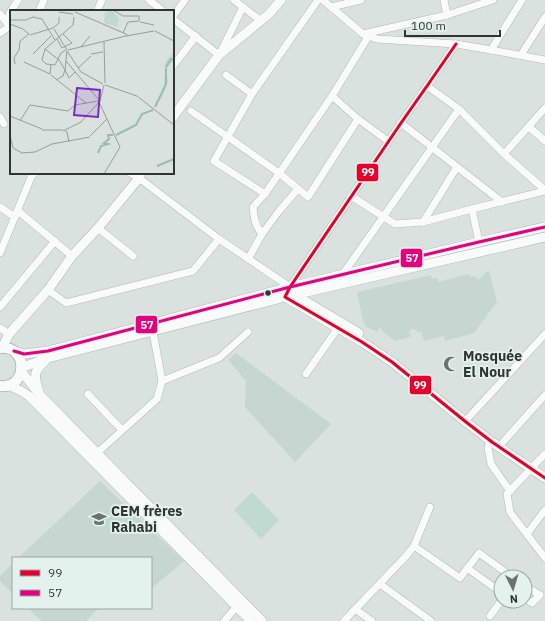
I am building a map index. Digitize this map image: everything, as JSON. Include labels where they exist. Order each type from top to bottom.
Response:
[{"type":"main road","points":[[1,348],[14,351],[21,361],[20,376],[16,381],[3,386]]},
{"type":"street","points":[[12,10],[18,0]]},
{"type":"street","points":[[39,10],[44,0]]},
{"type":"street","points":[[97,10],[102,0]]},
{"type":"street","points":[[150,0],[162,10]]},
{"type":"street","points":[[174,15],[185,0]]},
{"type":"street","points":[[219,54],[269,14],[281,0]]},
{"type":"street","points":[[265,194],[214,161],[252,94],[318,0]]},
{"type":"street","points":[[323,0],[365,35],[377,39],[456,44],[545,60]]},
{"type":"street","points":[[331,7],[346,2],[361,0]]},
{"type":"street","points":[[444,0],[447,15]]},
{"type":"street","points":[[262,234],[256,224],[253,207],[265,194],[332,96],[365,35],[447,15],[493,0]]},
{"type":"street","points":[[492,50],[522,0]]},
{"type":"street","points":[[235,1],[260,21]]},
{"type":"street","points":[[174,116],[219,54],[243,7]]},
{"type":"street","points":[[10,13],[10,28]]},
{"type":"street","points":[[0,14],[10,28]]},
{"type":"street","points":[[521,55],[545,17]]},
{"type":"street","points":[[174,20],[219,54]]},
{"type":"street","points":[[0,33],[10,28]]},
{"type":"street","points":[[174,65],[196,36]]},
{"type":"street","points":[[285,297],[290,287],[400,123],[456,44]]},
{"type":"street","points":[[226,75],[252,94]]},
{"type":"street","points":[[427,86],[459,109],[504,154],[545,190]]},
{"type":"street","points":[[332,96],[388,141]]},
{"type":"street","points":[[504,154],[545,108]]},
{"type":"street","points":[[343,274],[459,109]]},
{"type":"street","points":[[191,111],[279,173],[308,197],[358,118]]},
{"type":"street","points":[[0,117],[4,124]]},
{"type":"street","points":[[400,123],[502,202]]},
{"type":"street","points":[[529,127],[545,141]]},
{"type":"street","points":[[423,222],[457,167]]},
{"type":"street","points":[[0,253],[33,174]]},
{"type":"street","points":[[1,348],[9,334],[48,290],[72,256],[98,228],[137,175],[219,239],[290,287],[295,295],[385,350],[469,417],[534,466],[545,478]]},
{"type":"street","points":[[248,259],[262,234],[298,189]]},
{"type":"street","points":[[351,196],[395,224],[423,222],[545,190]]},
{"type":"street","points":[[0,207],[16,214],[72,256]]},
{"type":"street","points":[[472,209],[479,242]]},
{"type":"street","points":[[14,351],[24,354],[48,351],[290,287],[545,227]]},
{"type":"street","points":[[98,228],[133,256]]},
{"type":"street","points":[[251,621],[239,604],[97,453],[40,395],[21,369],[48,358],[285,297],[545,237]]},
{"type":"street","points":[[48,290],[66,303],[193,270],[219,239]]},
{"type":"street","points":[[0,307],[55,242]]},
{"type":"street","points":[[285,297],[362,342],[392,362],[490,440],[545,471]]},
{"type":"street","points":[[0,328],[9,334]]},
{"type":"street","points":[[306,374],[338,328]]},
{"type":"street","points":[[97,453],[157,399],[162,381],[153,332]]},
{"type":"street","points":[[162,381],[219,358],[248,332]]},
{"type":"street","points":[[469,417],[545,334]]},
{"type":"street","points":[[40,395],[36,384],[37,369],[48,358]]},
{"type":"street","points":[[3,386],[21,391],[29,396],[239,604],[262,621]]},
{"type":"street","points":[[88,394],[122,430]]},
{"type":"street","points":[[503,442],[545,395]]},
{"type":"street","points":[[490,440],[488,448],[491,464],[510,491]]},
{"type":"street","points":[[544,556],[510,512],[508,494],[545,454]]},
{"type":"street","points":[[344,621],[402,561],[414,546],[430,507]]},
{"type":"street","points":[[527,534],[545,510]]},
{"type":"street","points":[[414,546],[460,578],[479,553],[501,569]]},
{"type":"street","points":[[467,568],[493,587]]},
{"type":"street","points":[[380,584],[431,621]]},
{"type":"street","points":[[533,591],[540,595],[533,602]]},
{"type":"street","points":[[224,621],[239,604]]},
{"type":"street","points":[[355,609],[372,621]]},
{"type":"street","points":[[490,616],[495,609]]},
{"type":"shaded area","points":[[489,271],[497,302],[474,333],[445,341],[444,336],[424,341],[421,332],[417,332],[415,329],[409,330],[411,337],[395,341],[382,331],[381,328],[378,329],[379,332],[366,327],[363,320],[357,292],[431,275],[432,279],[437,278],[438,282],[469,274],[471,277],[476,276],[477,279],[482,278],[482,276],[485,275],[484,273]]},
{"type":"shaded area","points":[[236,353],[331,424],[295,462],[245,407],[246,381],[228,360]]},
{"type":"shaded area","name":"CEM frères Rahabi","points":[[100,481],[184,561],[152,588],[152,557],[19,557]]},
{"type":"shaded area","points":[[12,564],[12,593],[0,581],[0,576]]},
{"type":"shaded area","points":[[29,609],[98,609],[86,621],[41,621]]},
{"type":"green space","points":[[252,492],[279,520],[261,539],[234,510]]},
{"type":"transit line","name":"99","points":[[456,44],[290,287],[285,297],[362,342],[392,362],[492,442],[545,478]]},
{"type":"transit line","name":"57","points":[[14,351],[24,354],[48,351],[290,287],[545,227]]},
{"type":"place","name":"Mosquée El Nour","points":[[451,364]]},
{"type":"place","name":"CEM frères Rahabi","points":[[99,519]]}]
